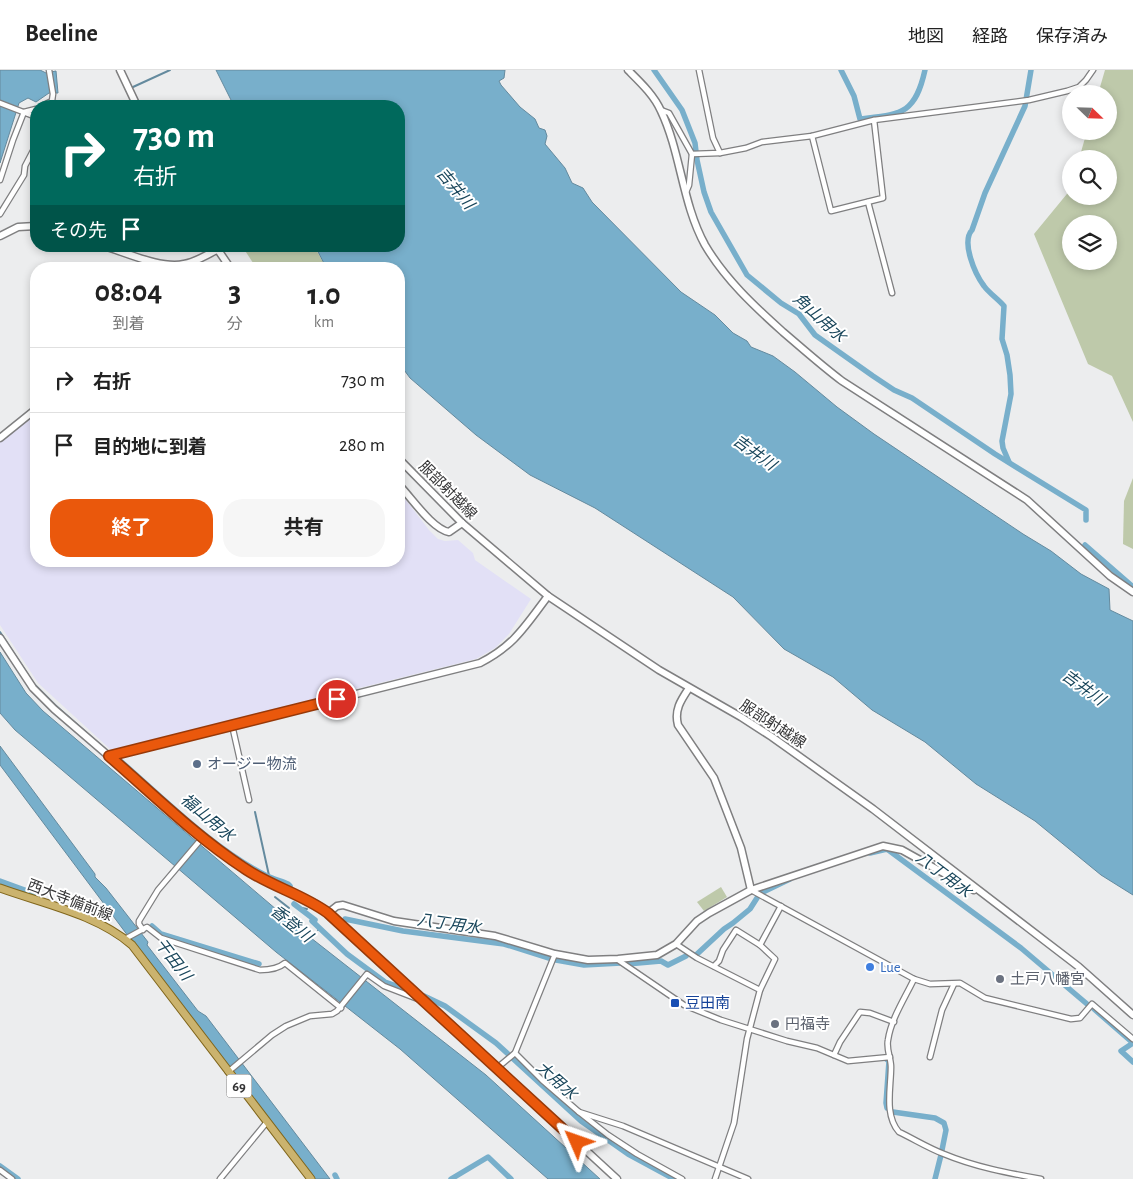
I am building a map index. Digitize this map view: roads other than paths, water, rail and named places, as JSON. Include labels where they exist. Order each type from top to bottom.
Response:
[{"type":"main road","name":"西大寺備前線","points":[[0,888],[76,914],[127,938],[311,1179]]},
{"type":"street","points":[[49,70],[52,100]]},
{"type":"street","points":[[120,70],[134,100]]},
{"type":"street","points":[[628,70],[643,84],[661,110],[686,192],[705,244],[736,287],[762,313],[842,381],[1027,500],[1110,576],[1133,592]]},
{"type":"street","points":[[699,70],[713,138],[720,153]]},
{"type":"street","points":[[692,154],[720,153],[746,148],[762,142],[812,136],[874,120],[1029,100],[1067,91],[1079,86],[1093,70]]},
{"type":"street","points":[[0,103],[30,114]]},
{"type":"street","points":[[24,112],[30,110]]},
{"type":"street","points":[[661,110],[669,113],[692,154],[689,185],[686,192]]},
{"type":"street","points":[[0,180],[24,112]]},
{"type":"street","points":[[812,136],[831,211],[868,202],[883,198],[874,120]]},
{"type":"street","points":[[0,214],[24,175],[25,166],[30,156]]},
{"type":"street","points":[[868,202],[892,293]]},
{"type":"street","points":[[0,236],[18,227],[30,226]]},
{"type":"street","points":[[123,252],[154,262]]},
{"type":"street","points":[[192,262],[210,252]]},
{"type":"street","points":[[0,438],[30,414]]},
{"type":"street","name":"服部射越線","points":[[405,465],[462,523],[548,596],[620,646],[772,736],[873,809],[1079,967],[1133,1015]]},
{"type":"street","points":[[405,492],[441,529],[449,532],[462,523]]},
{"type":"street","points":[[109,756],[480,663],[506,648],[519,635],[548,596]]},
{"type":"street","points":[[0,638],[33,688],[54,709],[202,839],[242,868],[309,900],[328,913],[616,1179]]},
{"type":"street","points":[[689,688],[678,707],[676,716],[678,725],[714,778],[741,848],[751,890],[914,979],[930,984],[960,983],[985,998],[1071,1018],[1080,1018],[1092,1004],[1133,1039]]},
{"type":"street","points":[[232,725],[250,800]]},
{"type":"street","points":[[141,930],[139,921],[158,890],[202,839]]},
{"type":"street","points":[[328,913],[337,906],[343,905],[394,921],[495,936],[555,954],[588,960],[657,955],[676,944],[697,921],[732,899],[751,890],[883,846],[902,850],[972,890],[984,894]]},
{"type":"street","points":[[760,944],[781,906]]},
{"type":"street","points":[[127,938],[147,927],[162,938],[260,970],[270,970],[285,963],[342,1007]]},
{"type":"street","points":[[714,966],[719,961],[722,950],[736,930],[760,944],[774,959],[760,990],[749,1029],[734,1124],[714,1179]]},
{"type":"street","points":[[676,944],[697,958],[760,990]]},
{"type":"street","points":[[497,1068],[514,1054],[555,954]]},
{"type":"street","points":[[618,959],[684,1005],[749,1029],[816,1048],[848,1061],[890,1057]]},
{"type":"street","points":[[229,1072],[272,1035],[286,1026],[310,1016],[332,1014],[342,1007],[367,974],[384,986],[424,1002]]},
{"type":"street","points":[[914,979],[887,1041],[891,1067],[889,1097],[894,1127],[899,1132],[943,1154],[1001,1172],[1041,1179]]},
{"type":"street","points":[[930,1057],[942,1010],[954,984]]},
{"type":"street","points":[[834,1055],[840,1042],[860,1012],[870,1013],[894,1022]]},
{"type":"street","points":[[514,1054],[590,1122],[637,1154],[682,1179]]},
{"type":"street","points":[[579,1112],[623,1126],[748,1179]]},
{"type":"street","points":[[220,1179],[267,1122]]},
{"type":"street","points":[[0,1170],[12,1179]]},
{"type":"street","points":[[999,1179],[1001,1172]]},
{"type":"water","points":[[0,70],[40,70],[46,73],[56,71],[58,93],[49,93],[39,100],[28,98],[19,103],[0,163]]},
{"type":"water","name":"吉井川","points":[[216,70],[505,70],[504,78],[499,81],[501,85],[520,107],[535,119],[539,128],[545,130],[547,136],[545,144],[565,168],[572,183],[583,188],[592,202],[681,292],[715,315],[733,333],[747,341],[751,347],[773,356],[795,372],[837,407],[874,434],[1051,551],[1081,574],[1109,589],[1110,610],[1133,621],[1133,895],[1101,875],[1035,821],[976,784],[925,742],[872,710],[833,677],[784,649],[733,597],[595,508],[530,475],[476,435],[410,378],[405,371],[405,262],[323,262],[318,252],[405,252],[405,100],[231,100]]},
{"type":"water","name":"香登川","points":[[0,652],[26,693],[43,711],[297,927],[486,1075],[600,1179],[548,1179],[400,1049],[276,952],[15,730],[0,713]]},
{"type":"water","points":[[0,746],[95,874],[95,877],[106,888],[148,942],[147,945],[198,1011],[206,1016],[330,1179],[315,1179],[155,972],[0,765]]},
{"type":"waterway","points":[[133,87],[170,70]]},
{"type":"waterway","name":"角山用水","points":[[654,70],[682,110],[695,143],[704,192],[711,212],[747,275],[781,303],[799,314],[815,335],[894,390],[912,398],[995,454],[1086,510],[1086,520]]},
{"type":"waterway","points":[[841,70],[854,96],[860,119],[886,116],[904,110],[916,96],[925,70]]},
{"type":"waterway","points":[[1009,462],[1002,441],[1011,394],[1007,355],[1002,339],[1004,306],[980,281],[970,258],[968,242],[985,193],[1025,106],[1031,70]]},
{"type":"waterway","name":"角山用水","points":[[1085,545],[1133,587]]},
{"type":"waterway","points":[[0,632],[34,684],[105,749]]},
{"type":"waterway","name":"福山用水","points":[[117,758],[189,822],[227,852],[267,876],[290,886]]},
{"type":"waterway","points":[[255,812],[270,880]]},
{"type":"waterway","name":"八丁用水","points":[[870,853],[887,849],[1021,948],[1087,1004]]},
{"type":"waterway","name":"八丁用水","points":[[763,892],[790,879]]},
{"type":"waterway","name":"大用水","points":[[0,881],[41,896]]},
{"type":"waterway","name":"香登川","points":[[275,897],[289,908]]},
{"type":"waterway","name":"八丁用水","points":[[696,955],[724,929],[750,909],[757,898]]},
{"type":"waterway","name":"福山用水","points":[[294,904],[315,920]]},
{"type":"waterway","name":"福山用水","points":[[302,908],[307,909]]},
{"type":"waterway","name":"八丁用水","points":[[345,919],[403,931],[504,944],[549,958]]},
{"type":"waterway","name":"大用水","points":[[312,921],[347,954],[385,982],[405,989]]},
{"type":"waterway","name":"大用水","points":[[152,926],[161,934],[259,964]]},
{"type":"waterway","name":"八丁用水","points":[[627,964],[661,961],[668,965],[686,956]]},
{"type":"waterway","name":"八丁用水","points":[[556,960],[584,965],[621,963]]},
{"type":"waterway","name":"大用水","points":[[424,996],[445,1006],[496,1043],[581,1121],[628,1154],[674,1179]]},
{"type":"waterway","name":"八丁用水","points":[[1094,1009],[1133,1043],[1121,1051],[1133,1062]]},
{"type":"waterway","points":[[885,1058],[889,1061],[887,1108]]},
{"type":"waterway","points":[[893,1112],[935,1118],[944,1123],[946,1130],[942,1150]]},
{"type":"waterway","points":[[935,1179],[941,1155]]},
{"type":"waterway","points":[[451,1179],[488,1157],[511,1179]]},
{"type":"waterway","points":[[0,1166],[18,1179]]},
{"type":"waterway","points":[[335,1175],[337,1179]]},
{"type":"place","name":"オージー物流","points":[[197,764]]},
{"type":"place","name":"Lue","points":[[870,967]]},
{"type":"place","name":"土戸八幡宮","points":[[1000,979]]},
{"type":"place","name":"豆田南","points":[[675,1003]]},
{"type":"place","name":"円福寺","points":[[775,1024]]},
{"type":"water label","name":"干田川","points":[[174,959]]}]
